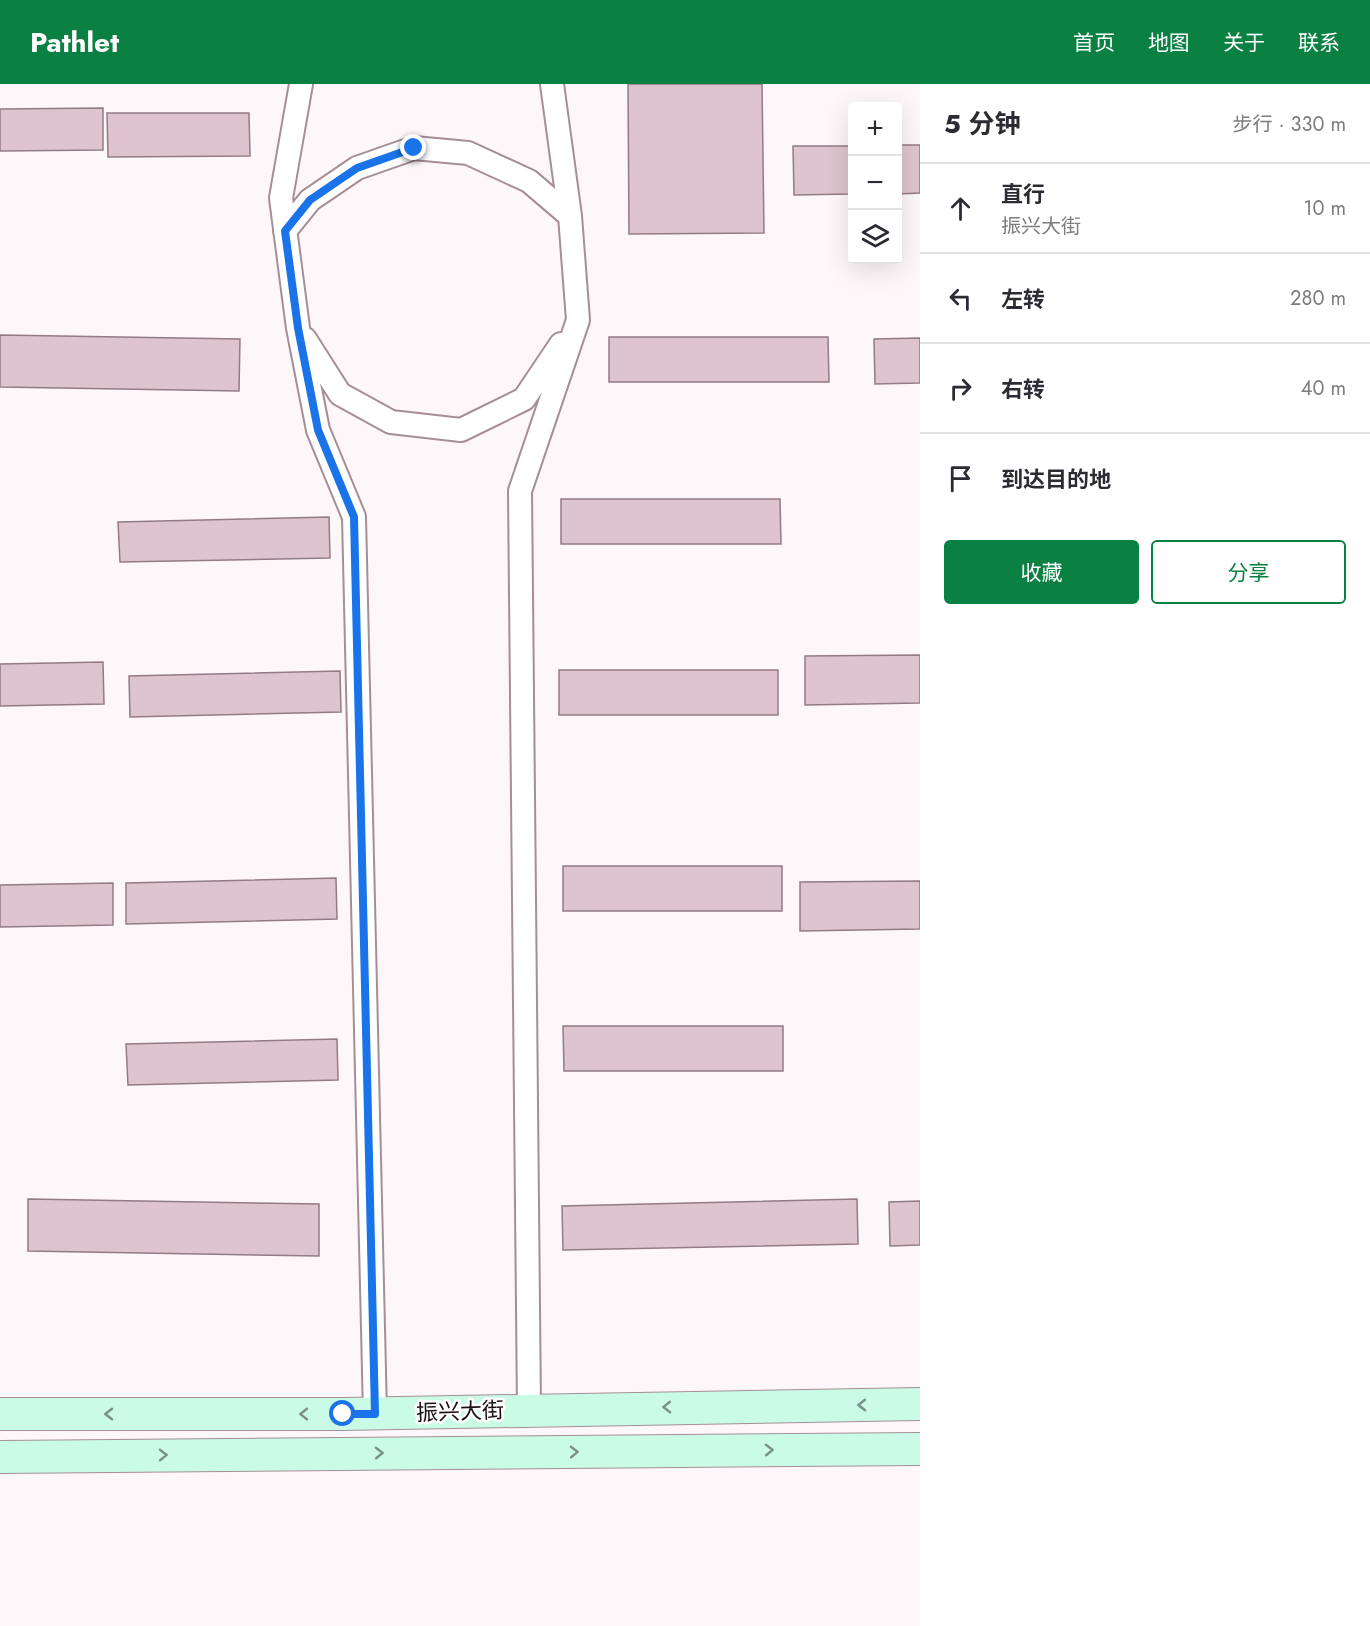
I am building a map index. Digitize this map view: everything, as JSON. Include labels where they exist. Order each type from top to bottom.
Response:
[{"type":"main road","name":"振兴大街","points":[[0,1414],[375,1414],[529,1409],[920,1404]]},
{"type":"main road","name":"振兴大街","points":[[0,1457],[920,1449]]},
{"type":"street","points":[[301,84],[281,198],[285,231],[298,328],[318,430],[354,517],[375,1414]]},
{"type":"street","points":[[529,1409],[520,491],[578,320],[570,216],[552,84]]},
{"type":"street","points":[[285,231],[310,200],[357,168],[414,148],[468,153],[529,182],[570,216]]},
{"type":"street","points":[[298,328],[340,394],[392,422],[462,430],[524,399],[578,320]]},
{"type":"building","points":[[628,84],[762,84],[764,233],[629,234]]},
{"type":"building","points":[[103,108],[103,150],[0,151],[0,109]]},
{"type":"building","points":[[107,113],[249,113],[250,156],[108,157]]},
{"type":"building","points":[[902,145],[920,145],[920,193],[902,194]]},
{"type":"building","points":[[793,146],[848,146],[848,194],[794,195]]},
{"type":"building","points":[[0,335],[240,339],[239,391],[0,387]]},
{"type":"building","points":[[609,337],[828,337],[829,382],[609,382]]},
{"type":"building","points":[[920,338],[920,383],[875,384],[874,339]]},
{"type":"building","points":[[561,499],[780,499],[781,544],[561,544]]},
{"type":"building","points":[[329,517],[330,558],[120,562],[118,522]]},
{"type":"building","points":[[920,655],[920,703],[805,705],[805,656]]},
{"type":"building","points":[[103,662],[104,704],[0,706],[0,664]]},
{"type":"building","points":[[559,670],[778,670],[778,715],[559,715]]},
{"type":"building","points":[[340,671],[341,712],[130,717],[129,676]]},
{"type":"building","points":[[563,866],[782,866],[782,911],[563,911]]},
{"type":"building","points":[[336,878],[337,919],[126,924],[126,883]]},
{"type":"building","points":[[920,881],[920,929],[800,931],[800,882]]},
{"type":"building","points":[[113,883],[113,925],[0,927],[0,885]]},
{"type":"building","points":[[563,1026],[783,1026],[783,1071],[564,1071]]},
{"type":"building","points":[[337,1039],[338,1080],[128,1085],[126,1044]]},
{"type":"building","points":[[28,1199],[319,1204],[319,1256],[28,1251]]},
{"type":"building","points":[[857,1199],[858,1244],[563,1250],[562,1206]]},
{"type":"building","points":[[920,1201],[920,1245],[890,1246],[889,1202]]},
{"type":"route","points":[[343,1414],[375,1414],[354,517],[318,430],[298,328],[285,231],[310,200],[357,168],[414,148]]}]
